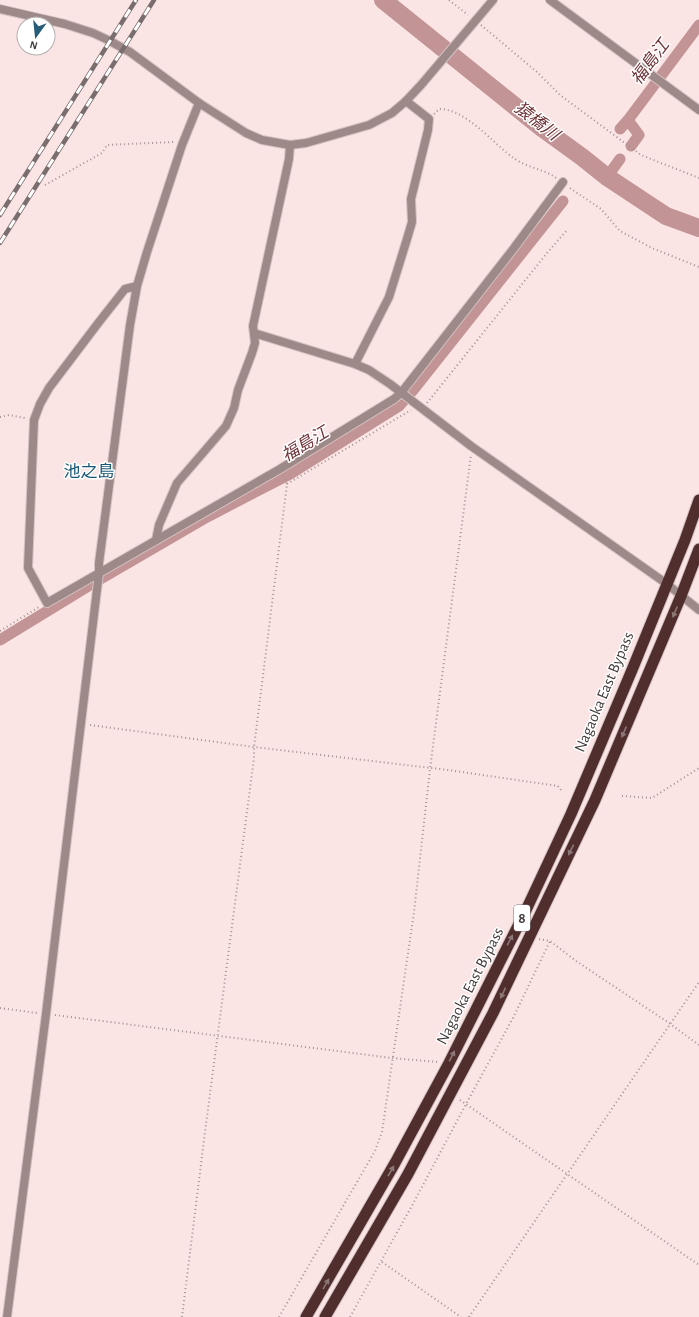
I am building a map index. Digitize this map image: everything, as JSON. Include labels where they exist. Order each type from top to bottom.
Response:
[{"type":"highway","name":"Nagaoka East Bypass","points":[[306,1317],[395,1164],[449,1063],[527,908],[571,814],[685,540],[699,500]]},
{"type":"highway","name":"Nagaoka East Bypass","points":[[325,1317],[408,1174],[493,1013],[596,800],[682,596],[699,550]]},
{"type":"street","points":[[0,9],[65,24],[93,33],[108,40],[130,52],[199,103],[246,133],[262,140],[290,145],[306,143],[368,126],[392,113],[421,85],[492,0]]},
{"type":"street","points":[[550,0],[699,110]]},
{"type":"street","points":[[355,364],[389,297],[412,222],[411,199],[428,130],[429,119],[406,101]]},
{"type":"street","points":[[7,1317],[46,1014],[99,563],[130,325],[137,286],[147,252],[182,145],[199,103]]},
{"type":"street","points":[[156,540],[159,525],[177,483],[226,426],[234,408],[238,390],[255,343],[253,326],[289,159],[290,145]]},
{"type":"street","points":[[137,286],[125,289],[99,322],[50,388],[40,404],[34,420],[28,568],[47,603],[280,469],[394,399],[401,393],[514,248],[563,182]]},
{"type":"street","points":[[254,333],[355,364],[380,376],[471,446],[667,584],[699,610]]},
{"type":"path","points":[[449,0],[537,72],[560,95],[641,155],[699,178]]},
{"type":"path","points":[[429,119],[440,109],[446,109],[470,121],[514,159],[529,167],[550,174],[601,209],[620,231],[652,248],[699,267]]},
{"type":"path","points":[[45,185],[102,153],[107,145],[174,142],[182,145]]},
{"type":"path","points":[[182,1317],[254,758],[254,747],[286,483],[419,407],[424,408],[547,253],[568,229]]},
{"type":"path","points":[[0,417],[9,415],[34,420]]},
{"type":"path","points":[[279,1317],[375,1151],[382,1132],[414,912],[430,769],[471,446]]},
{"type":"path","points":[[0,631],[47,603]]},
{"type":"path","points":[[80,724],[430,769],[448,770],[558,786],[561,790]]},
{"type":"path","points":[[622,796],[652,798],[699,768]]},
{"type":"path","points":[[530,937],[550,941],[576,961],[669,1023],[699,1045]]},
{"type":"path","points":[[350,1317],[514,1016],[550,941]]},
{"type":"path","points":[[468,1317],[669,1023],[699,982]]},
{"type":"path","points":[[0,1008],[392,1058],[449,1063]]},
{"type":"path","points":[[450,1093],[699,1265]]},
{"type":"path","points":[[381,1262],[461,1317]]},
{"type":"waterway","name":"猿橋川","points":[[383,0],[542,128],[607,177],[666,216],[699,228]]},
{"type":"waterway","name":"福島江","points":[[620,129],[699,25]]},
{"type":"waterway","name":"福島江","points":[[628,120],[639,135],[631,146]]},
{"type":"waterway","name":"福島江","points":[[607,177],[620,159]]},
{"type":"waterway","name":"福島江","points":[[0,640],[90,585],[207,517],[290,474],[399,406],[563,201]]},
{"type":"railway","points":[[0,215],[136,0]]},
{"type":"railway","points":[[0,243],[154,0]]},
{"type":"district","name":"池之島","points":[[89,471]]}]
